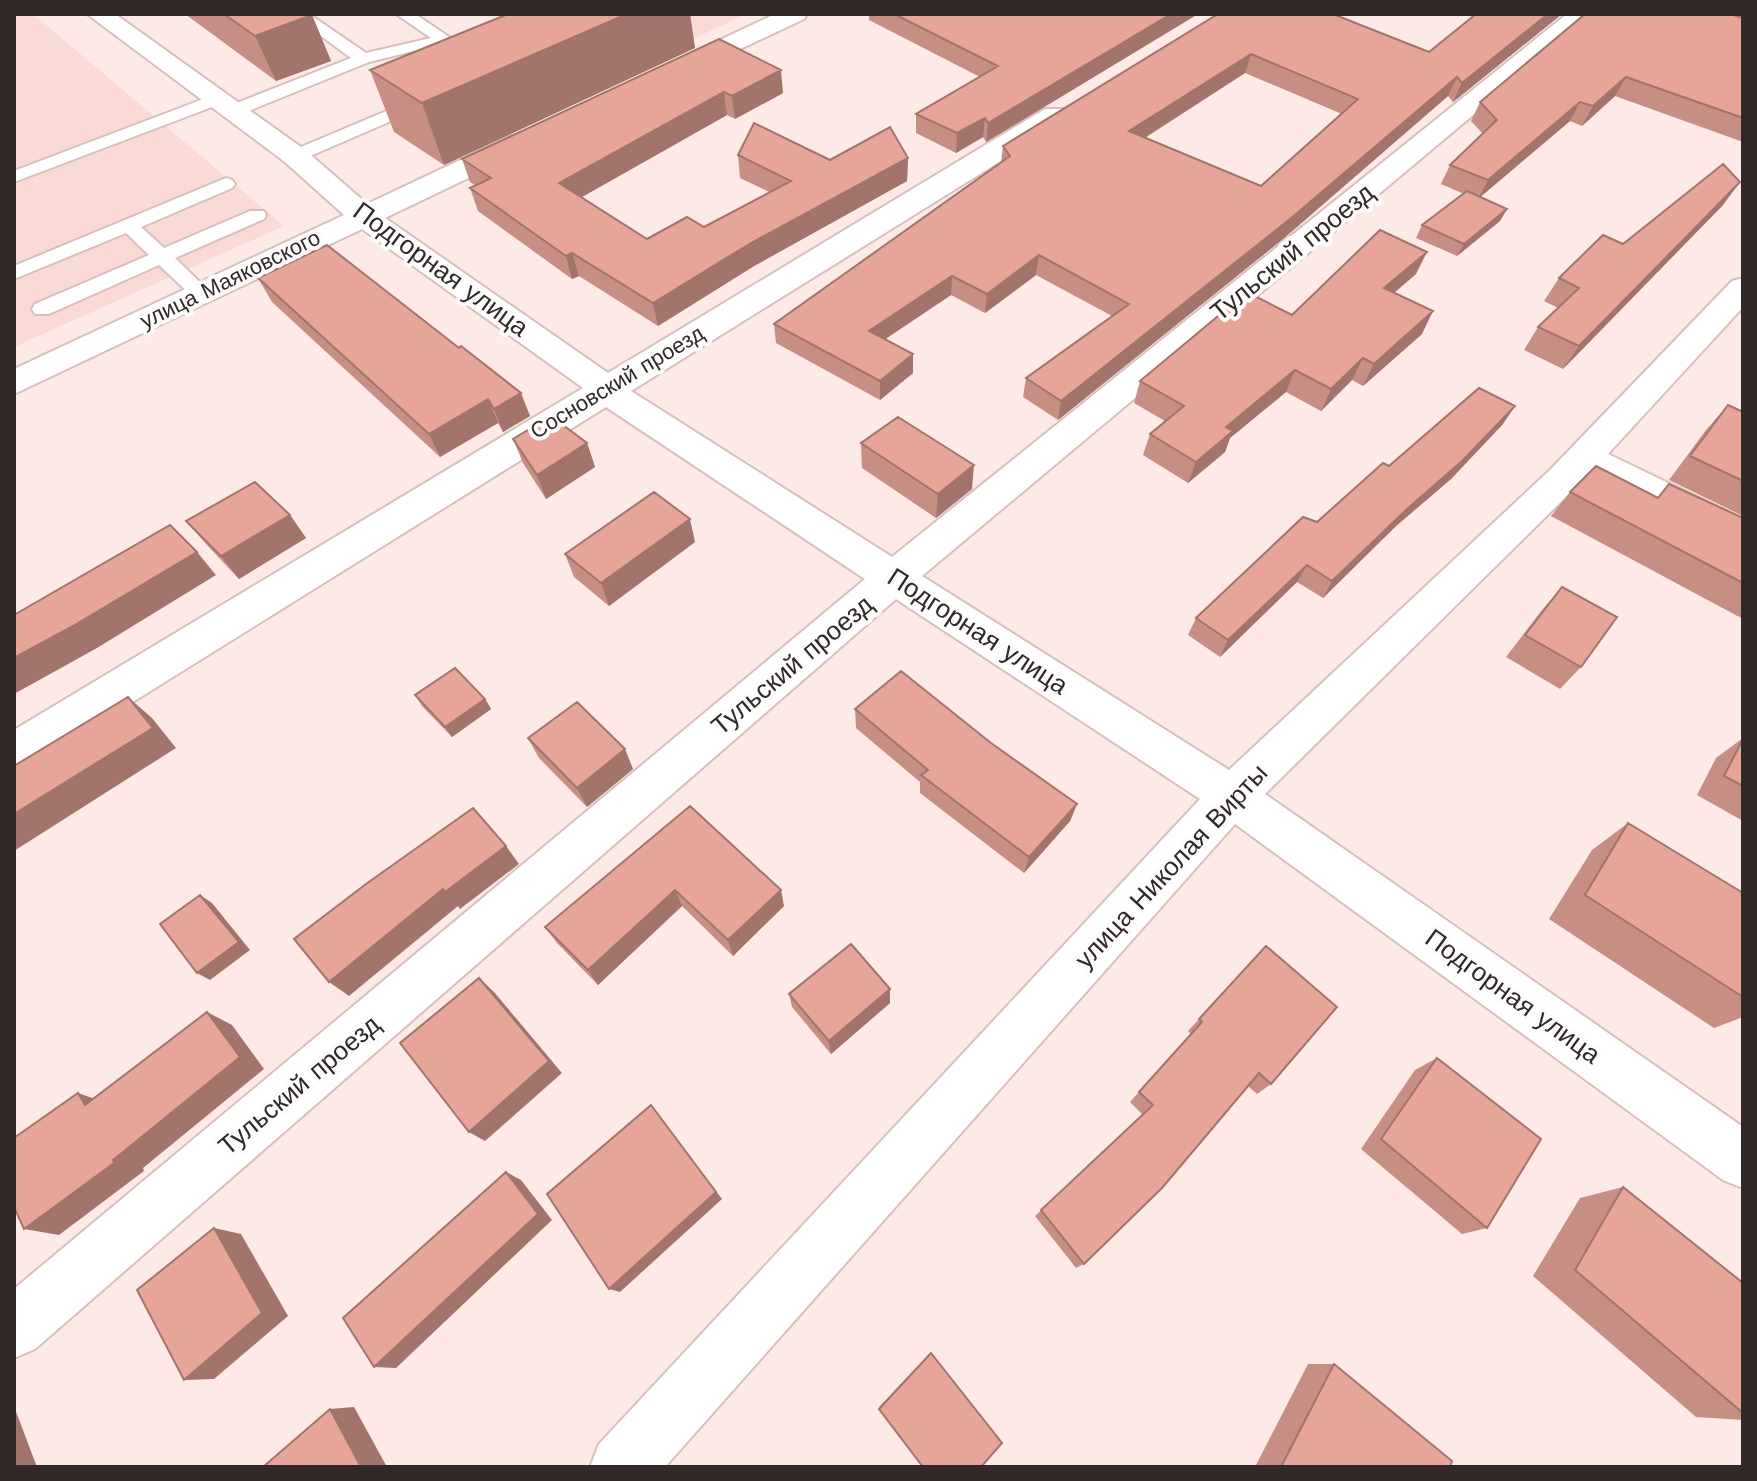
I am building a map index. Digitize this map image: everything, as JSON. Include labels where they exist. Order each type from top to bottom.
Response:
[{"type":"street","name":"Подгорная улица","points":[[99,14],[295,156],[363,216],[633,410],[1232,796],[1743,1160]]},
{"type":"street","points":[[654,80],[795,14]]},
{"type":"street","name":"Тульский проезд","points":[[14,1328],[895,577],[1582,14]]},
{"type":"street","name":"Сосновский проезд","points":[[14,753],[1087,96]]},
{"type":"street","name":"улица Маяковского","points":[[14,383],[542,133]]},
{"type":"street","name":"улица Николая Вирты","points":[[622,1467],[1232,796],[1584,457],[1743,289]]},
{"type":"street","points":[[1584,457],[1743,536]]},
{"type":"lane","points":[[299,14],[363,59]]},
{"type":"lane","points":[[14,177],[363,59],[444,39],[404,14]]},
{"type":"lane","points":[[295,156],[435,96]]},
{"type":"lane","points":[[14,273],[226,184]]},
{"type":"lane","points":[[42,309],[257,215]]},
{"type":"lane","points":[[128,225],[201,294]]},
{"type":"shaded area","points":[[14,14],[33,14],[284,226],[14,347]]},
{"type":"shaded area","points":[[646,14],[746,14],[693,39]]},
{"type":"building","points":[[224,14],[310,14],[312,15],[255,36]]},
{"type":"building","points":[[508,14],[627,14],[422,103],[370,70]]},
{"type":"building","points":[[894,14],[1171,14],[988,123],[985,118],[957,133],[916,114],[998,66]]},
{"type":"building","points":[[1218,14],[1333,14],[1429,52],[1476,14],[1548,14],[1462,83],[1457,77],[1290,219],[1061,401],[1026,378],[1129,304],[1039,255],[987,294],[952,276],[869,331],[913,354],[880,381],[774,324],[1010,156],[1003,146]],"holes":[[[1251,54],[1358,99],[1261,186],[1129,131]]]},
{"type":"building","points":[[1585,14],[1730,14],[1743,18],[1743,118],[1626,77],[1593,106],[1580,102],[1488,180],[1450,165],[1497,120],[1480,102]]},
{"type":"building","points":[[719,39],[781,70],[732,96],[724,92],[559,183],[647,239],[687,217],[704,227],[791,181],[738,155],[754,123],[830,160],[890,127],[908,158],[751,243],[653,303],[572,253],[566,256],[470,188],[491,178],[462,159]]},
{"type":"building","points":[[1723,164],[1740,182],[1579,346],[1538,327],[1579,288],[1559,278],[1603,235],[1623,244]]},
{"type":"building","points":[[1467,191],[1507,209],[1464,244],[1422,225]]},
{"type":"building","points":[[1380,230],[1427,252],[1384,288],[1433,311],[1374,364],[1363,358],[1331,389],[1295,370],[1226,427],[1233,431],[1196,462],[1150,434],[1184,406],[1140,381],[1247,292],[1292,315]]},
{"type":"building","points":[[327,245],[521,393],[494,409],[488,399],[429,434],[258,278]]},
{"type":"building","points":[[1479,388],[1515,406],[1462,461],[1332,581],[1307,565],[1228,640],[1196,618],[1303,517],[1317,522],[1383,463],[1389,466]]},
{"type":"building","points":[[1728,405],[1743,412],[1743,481],[1690,456]]},
{"type":"building","points":[[551,416],[587,443],[537,475],[513,439]]},
{"type":"building","points":[[898,417],[974,465],[938,494],[861,443]]},
{"type":"building","points":[[1596,466],[1658,498],[1669,484],[1743,518],[1743,583],[1570,492]]},
{"type":"building","points":[[255,482],[290,515],[221,556],[186,521]]},
{"type":"building","points":[[654,492],[690,519],[601,583],[565,554]]},
{"type":"building","points":[[170,525],[197,552],[14,658],[14,615]]},
{"type":"building","points":[[1562,587],[1617,617],[1581,667],[1525,635]]},
{"type":"building","points":[[455,668],[485,699],[445,727],[415,695]]},
{"type":"building","points":[[901,671],[991,743],[1077,804],[1029,857],[921,775],[928,770],[855,709]]},
{"type":"building","points":[[128,697],[153,728],[14,814],[14,766]]},
{"type":"building","points":[[577,702],[625,749],[577,788],[528,738]]},
{"type":"building","points":[[1743,739],[1743,786],[1724,776]]},
{"type":"building","points":[[690,806],[781,890],[728,940],[675,890],[588,970],[545,927]]},
{"type":"building","points":[[473,808],[506,846],[445,892],[443,889],[329,982],[294,939]]},
{"type":"building","points":[[1628,823],[1743,893],[1743,997],[1585,895]]},
{"type":"building","points":[[200,895],[239,942],[197,973],[160,924]]},
{"type":"building","points":[[851,944],[890,989],[829,1041],[789,994]]},
{"type":"building","points":[[1266,946],[1337,1007],[1271,1084],[1259,1073],[1162,1188],[1084,1264],[1041,1210],[1153,1105],[1139,1092],[1202,1022],[1199,1019]]},
{"type":"building","points":[[479,978],[549,1061],[469,1132],[400,1043]]},
{"type":"building","points":[[207,1012],[240,1057],[113,1160],[114,1163],[24,1229],[14,1207],[14,1138],[78,1093],[85,1105]]},
{"type":"building","points":[[1437,1058],[1541,1139],[1487,1228],[1381,1139]]},
{"type":"building","points":[[651,1105],[716,1192],[609,1289],[547,1194]]},
{"type":"building","points":[[506,1172],[538,1214],[374,1367],[343,1318]]},
{"type":"building","points":[[1623,1187],[1743,1283],[1743,1413],[1575,1270]]},
{"type":"building","points":[[214,1228],[262,1313],[184,1380],[137,1290]]},
{"type":"building","points":[[931,1353],[1002,1443],[981,1467],[923,1467],[879,1409]]},
{"type":"building","points":[[1334,1364],[1452,1461],[1450,1467],[1281,1467]]},
{"type":"building","points":[[330,1409],[361,1467],[263,1467]]}]
